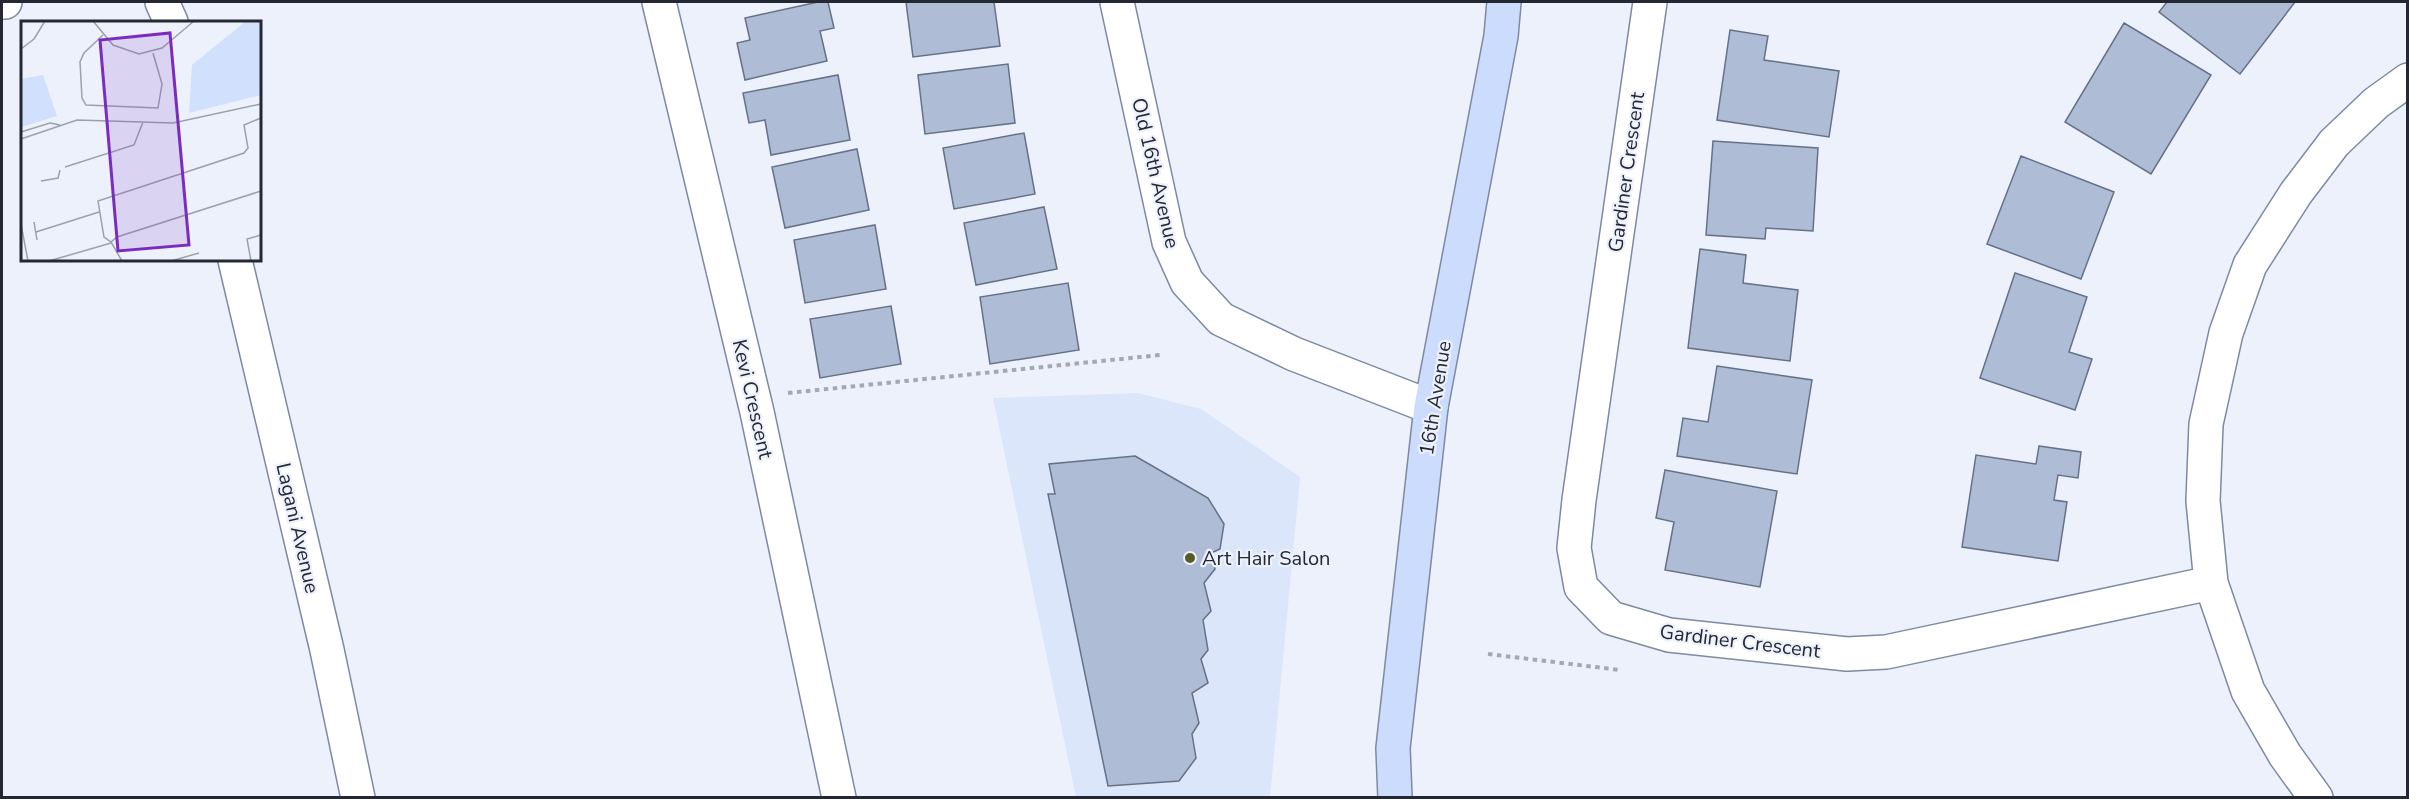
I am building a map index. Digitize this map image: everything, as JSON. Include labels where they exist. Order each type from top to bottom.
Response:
[{"type":"main road","name":"16th Avenue","points":[[1395,798],[1393,748],[1431,407],[1501,36],[1504,2]]},
{"type":"street","points":[[162,2],[171,21]]},
{"type":"street","name":"Kevi Crescent","points":[[659,2],[754,397],[839,798]]},
{"type":"street","name":"Old 16th Avenue","points":[[1117,2],[1169,242],[1187,282],[1221,319],[1294,354],[1431,407]]},
{"type":"street","name":"Gardiner Crescent","points":[[1650,2],[1579,500],[1574,548],[1581,587],[1588,595],[1611,618],[1669,635],[1847,654],[1886,652],[2211,584]]},
{"type":"street","points":[[2316,798],[2285,755],[2248,691],[2211,584],[2203,501],[2206,424],[2226,333],[2250,265],[2296,193],[2334,143],[2376,103],[2408,80]]},
{"type":"street","name":"Lagani Avenue","points":[[236,261],[327,650],[358,798]]},
{"type":"path","points":[[754,397],[1160,356]]},
{"type":"path","points":[[1488,654],[1620,670]]},
{"type":"shaded area","points":[[1138,393],[1201,409],[1300,477],[1270,797],[1076,797],[993,398]]},
{"type":"building","points":[[818,2],[828,2],[834,28],[820,31],[827,61],[745,80],[737,43],[750,40],[745,18]]},
{"type":"building","points":[[906,2],[994,2],[1000,46],[913,57]]},
{"type":"building","points":[[2167,2],[2295,2],[2240,74],[2159,12]]},
{"type":"building","points":[[2124,23],[2211,75],[2151,174],[2065,122]]},
{"type":"building","points":[[1730,30],[1768,36],[1764,60],[1839,71],[1829,137],[1717,120]]},
{"type":"building","points":[[1008,64],[1015,123],[925,134],[918,75]]},
{"type":"building","points":[[838,75],[850,140],[771,155],[765,120],[749,123],[743,93]]},
{"type":"building","points":[[1024,133],[1035,194],[954,209],[943,148]]},
{"type":"building","points":[[1713,141],[1818,148],[1813,231],[1766,228],[1765,239],[1706,235]]},
{"type":"building","points":[[857,149],[869,210],[785,228],[772,167]]},
{"type":"building","points":[[2021,156],[2114,192],[2081,279],[1987,244]]},
{"type":"building","points":[[1044,207],[1057,269],[976,285],[964,223]]},
{"type":"building","points":[[875,225],[886,289],[805,303],[794,240]]},
{"type":"building","points":[[1700,249],[1746,255],[1743,283],[1798,290],[1790,361],[1688,348]]},
{"type":"building","points":[[2015,273],[2087,297],[2069,352],[2092,359],[2075,410],[1980,378]]},
{"type":"building","points":[[1068,283],[1079,350],[990,364],[980,297]]},
{"type":"building","points":[[891,306],[901,364],[820,378],[810,319]]},
{"type":"building","points":[[1717,366],[1812,380],[1797,474],[1677,456],[1683,418],[1708,422]]},
{"type":"building","points":[[2039,446],[2081,452],[2078,478],[2058,475],[2054,500],[2067,502],[2058,561],[1962,547],[1976,455],[2036,464]]},
{"type":"building","points":[[1135,456],[1208,498],[1224,524],[1220,549],[1211,553],[1215,569],[1204,583],[1211,611],[1203,620],[1208,650],[1201,659],[1208,683],[1192,693],[1199,723],[1192,734],[1196,758],[1179,781],[1108,786],[1048,494],[1055,494],[1049,464]]},
{"type":"building","points":[[1665,470],[1777,491],[1760,587],[1665,570],[1674,522],[1656,518]]},
{"type":"place","name":"Art Hair Salon","points":[[1190,558]]}]
